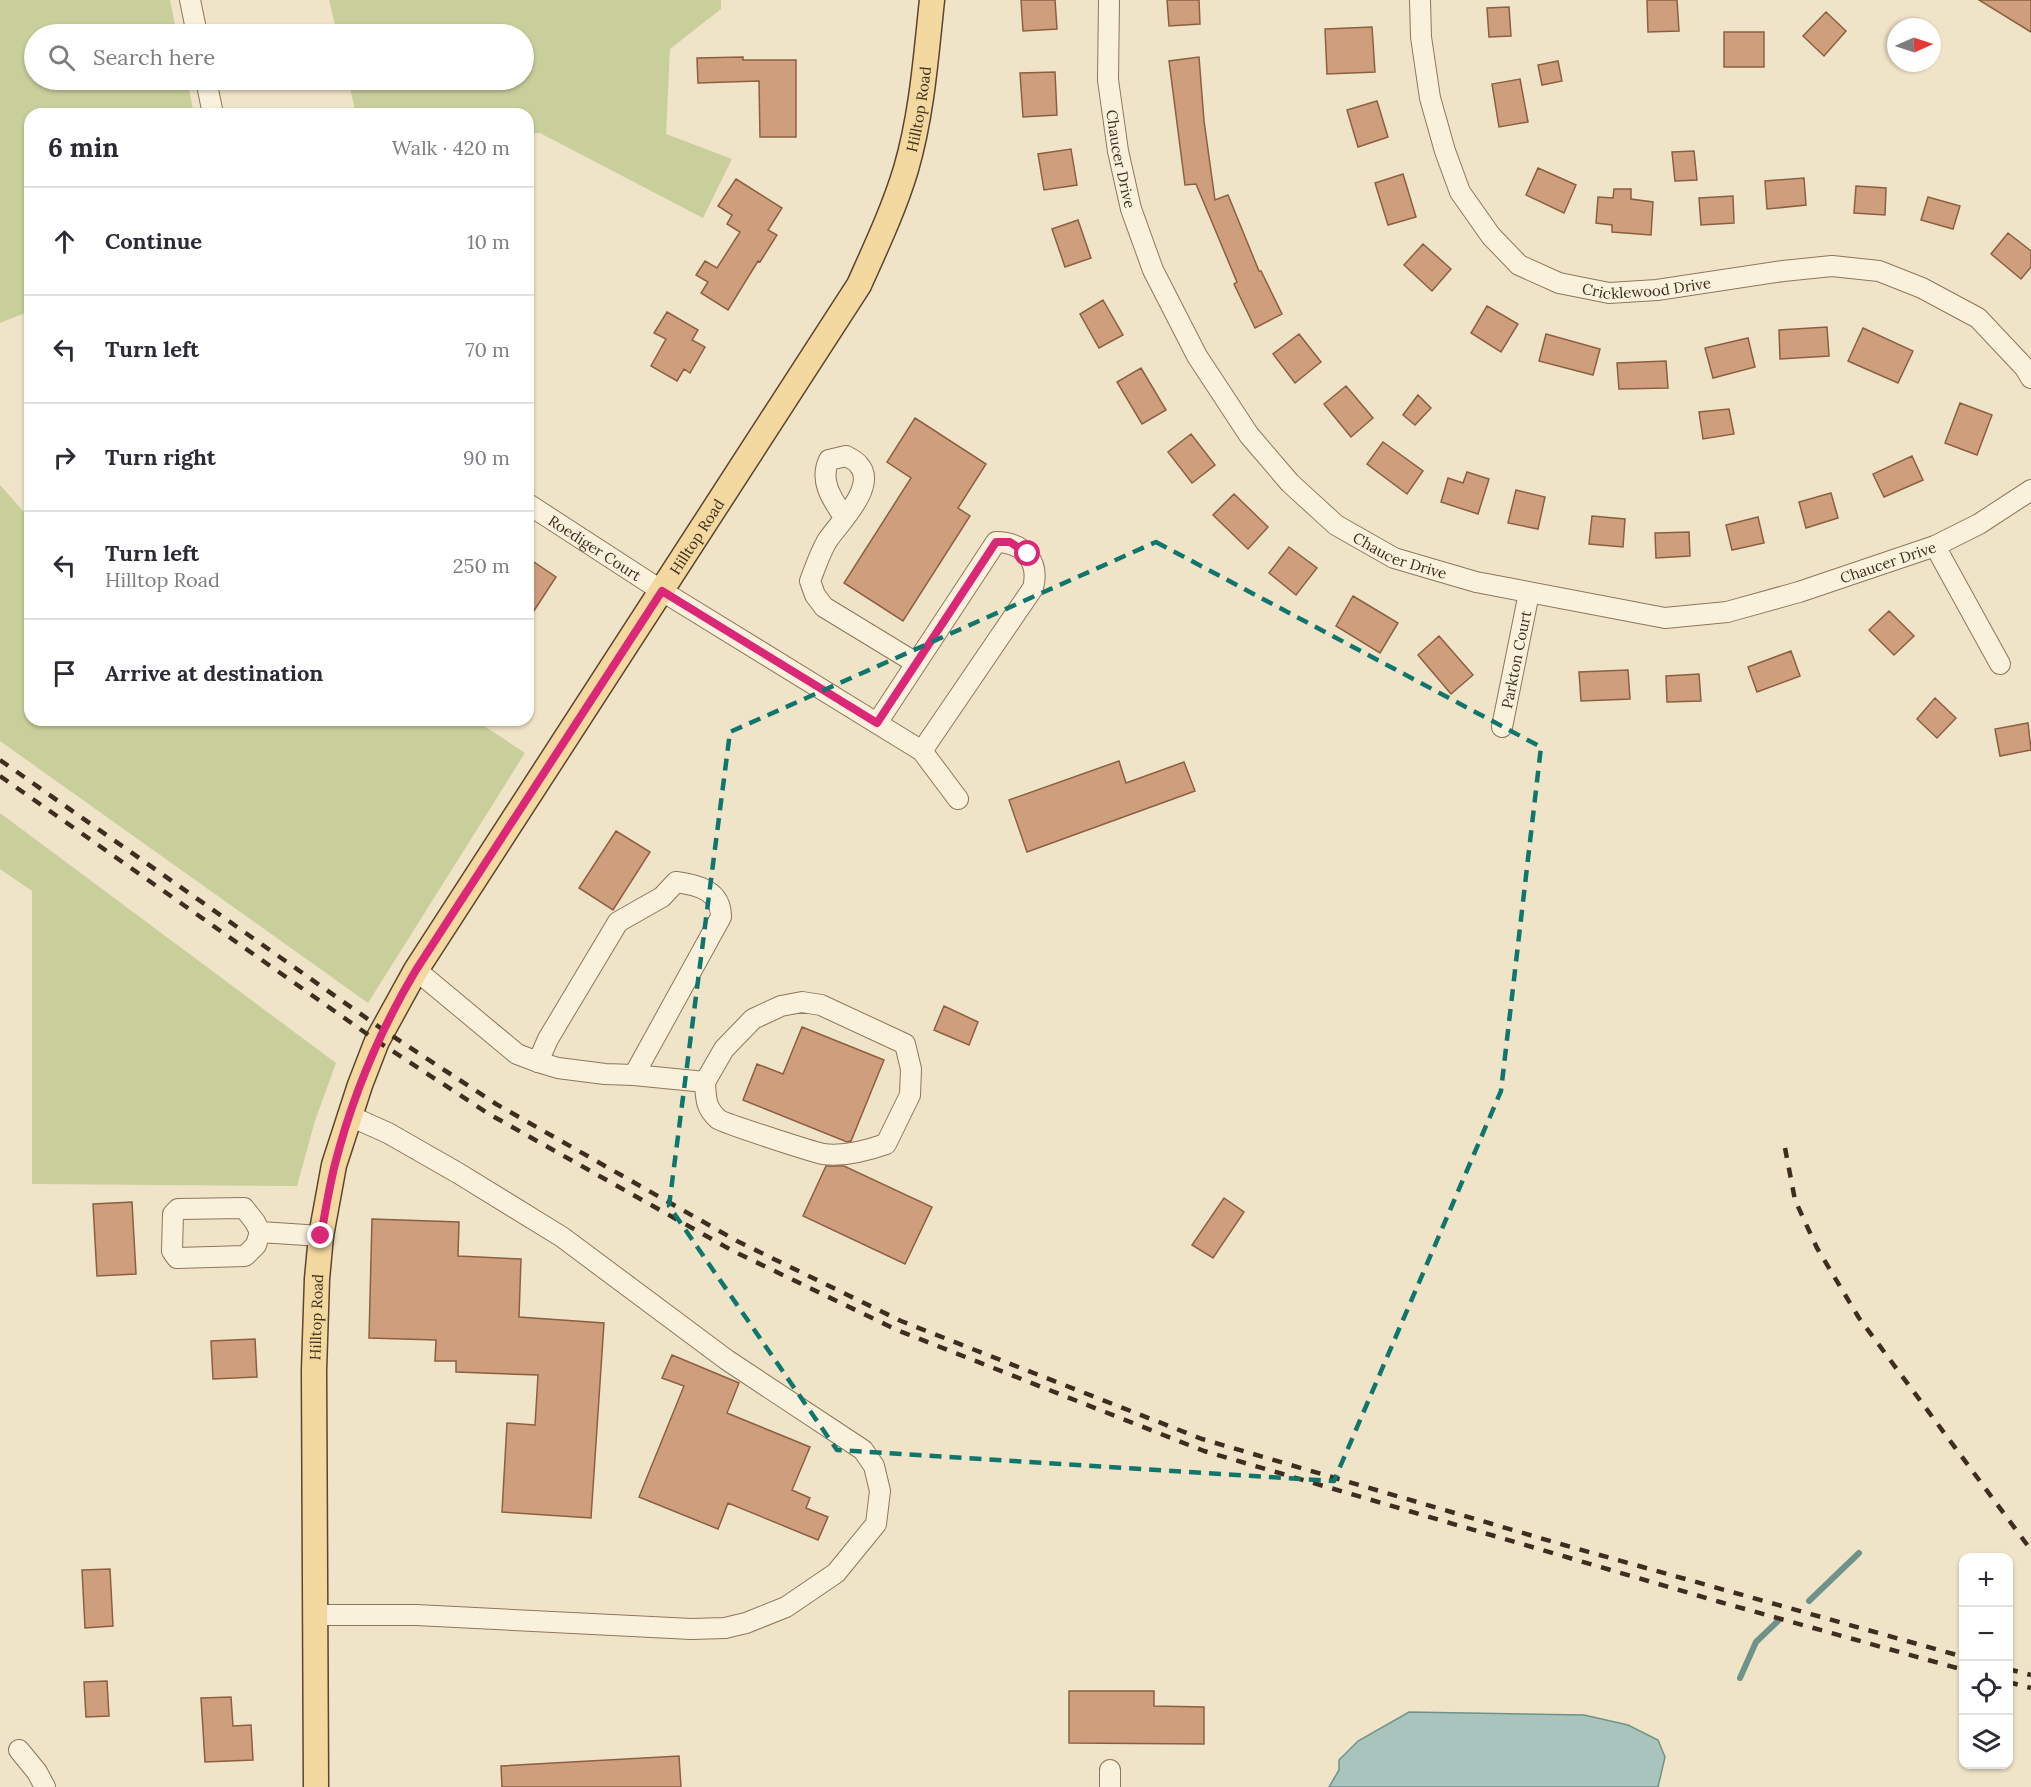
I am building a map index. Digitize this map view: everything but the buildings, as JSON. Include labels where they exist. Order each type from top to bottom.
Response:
[{"type":"main road","name":"Hilltop Road","points":[[316,1787],[314,1370],[317,1279],[321,1236],[334,1165],[350,1116],[377,1041],[416,970],[859,285],[884,229],[906,170],[923,80],[932,0]]},
{"type":"street","points":[[190,0],[195,24]]},
{"type":"street","name":"Chaucer Drive","points":[[1109,0],[1107,80],[1118,151],[1131,209],[1153,270],[1197,356],[1249,435],[1290,483],[1336,525],[1394,558],[1476,582],[1665,618],[1727,612],[1799,592],[1935,546],[1978,524],[2031,490]]},
{"type":"street","name":"Cricklewood Drive","points":[[1420,0],[1421,37],[1430,98],[1445,151],[1460,192],[1491,236],[1520,266],[1559,283],[1609,293],[1657,290],[1832,266],[1879,271],[1922,288],[1978,318],[2025,368],[2031,378]]},
{"type":"street","points":[[208,90],[212,108]]},
{"type":"street","name":"Roediger Court","points":[[534,508],[662,591],[922,751]]},
{"type":"street","points":[[844,517],[826,543],[810,581],[815,595],[824,608],[916,663]]},
{"type":"street","points":[[877,723],[996,542],[1010,542],[1028,554],[1036,576],[1033,588],[922,751],[958,799]]},
{"type":"street","points":[[1935,546],[2000,664]]},
{"type":"street","name":"Parkton Court","points":[[1502,727],[1529,593]]},
{"type":"street","points":[[538,1062],[548,1039],[618,922],[662,897],[676,882],[688,884],[714,894],[721,906],[721,917],[634,1075]]},
{"type":"street","points":[[416,970],[518,1054],[538,1062],[558,1068],[593,1073],[705,1082]]},
{"type":"street","points":[[802,1002],[821,1005],[905,1044],[911,1069],[910,1095],[886,1144],[866,1152],[846,1154],[823,1154],[720,1121],[707,1105],[705,1082],[724,1049],[753,1019],[781,1006],[802,1002]]},
{"type":"street","points":[[315,1615],[416,1615],[586,1625],[725,1628],[746,1623],[786,1606],[836,1573],[876,1524],[880,1491],[874,1466],[863,1450],[727,1360],[562,1238],[458,1173],[388,1133],[350,1116]]},
{"type":"street","points":[[178,1209],[244,1209],[260,1232],[256,1245],[245,1256],[177,1258],[172,1251],[173,1214],[178,1209]]},
{"type":"street","points":[[260,1232],[321,1236]]},
{"type":"street","points":[[19,1750],[38,1772],[45,1787]]},
{"type":"highlighted area","points":[[1156,542],[1541,747],[1501,1091],[1334,1481],[837,1450],[669,1206],[730,732]]},
{"type":"green space","points":[[0,0],[170,0],[175,24],[24,24],[24,90],[189,90],[193,108],[24,108],[24,313],[0,323]]},
{"type":"green space","points":[[329,0],[721,0],[721,9],[670,49],[666,134],[732,159],[703,218],[540,133],[534,133],[534,108],[355,108],[350,90],[534,90],[534,24],[335,24]]},
{"type":"green space","points":[[0,485],[24,512],[24,726],[484,726],[525,753],[368,1003],[0,741]]},
{"type":"green space","points":[[0,813],[336,1063],[315,1121],[297,1186],[32,1184],[32,891],[0,869]]},
{"type":"water","points":[[1409,1712],[1584,1715],[1628,1725],[1658,1740],[1665,1757],[1658,1787],[1329,1787],[1339,1770],[1339,1760],[1358,1741]]},
{"type":"waterway","points":[[1809,1601],[1859,1553]]},
{"type":"waterway","points":[[1740,1678],[1756,1642],[1778,1621]]},
{"type":"railway","points":[[0,760],[382,1029],[496,1104],[737,1241],[901,1321],[1202,1439],[1564,1545],[1959,1656]]},
{"type":"railway","points":[[0,776],[377,1041],[489,1114],[733,1251],[897,1330],[1204,1451],[1720,1602],[1959,1669]]},
{"type":"railway","points":[[1785,1148],[1795,1200],[1817,1248],[1859,1318],[2031,1550]]},
{"type":"railway","points":[[2013,1670],[2031,1675]]},
{"type":"railway","points":[[2013,1683],[2031,1688]]},
{"type":"route","points":[[321,1236],[334,1165],[360,1085],[382,1029],[416,970],[662,591],[877,723],[996,542],[1010,542],[1028,554]]}]
